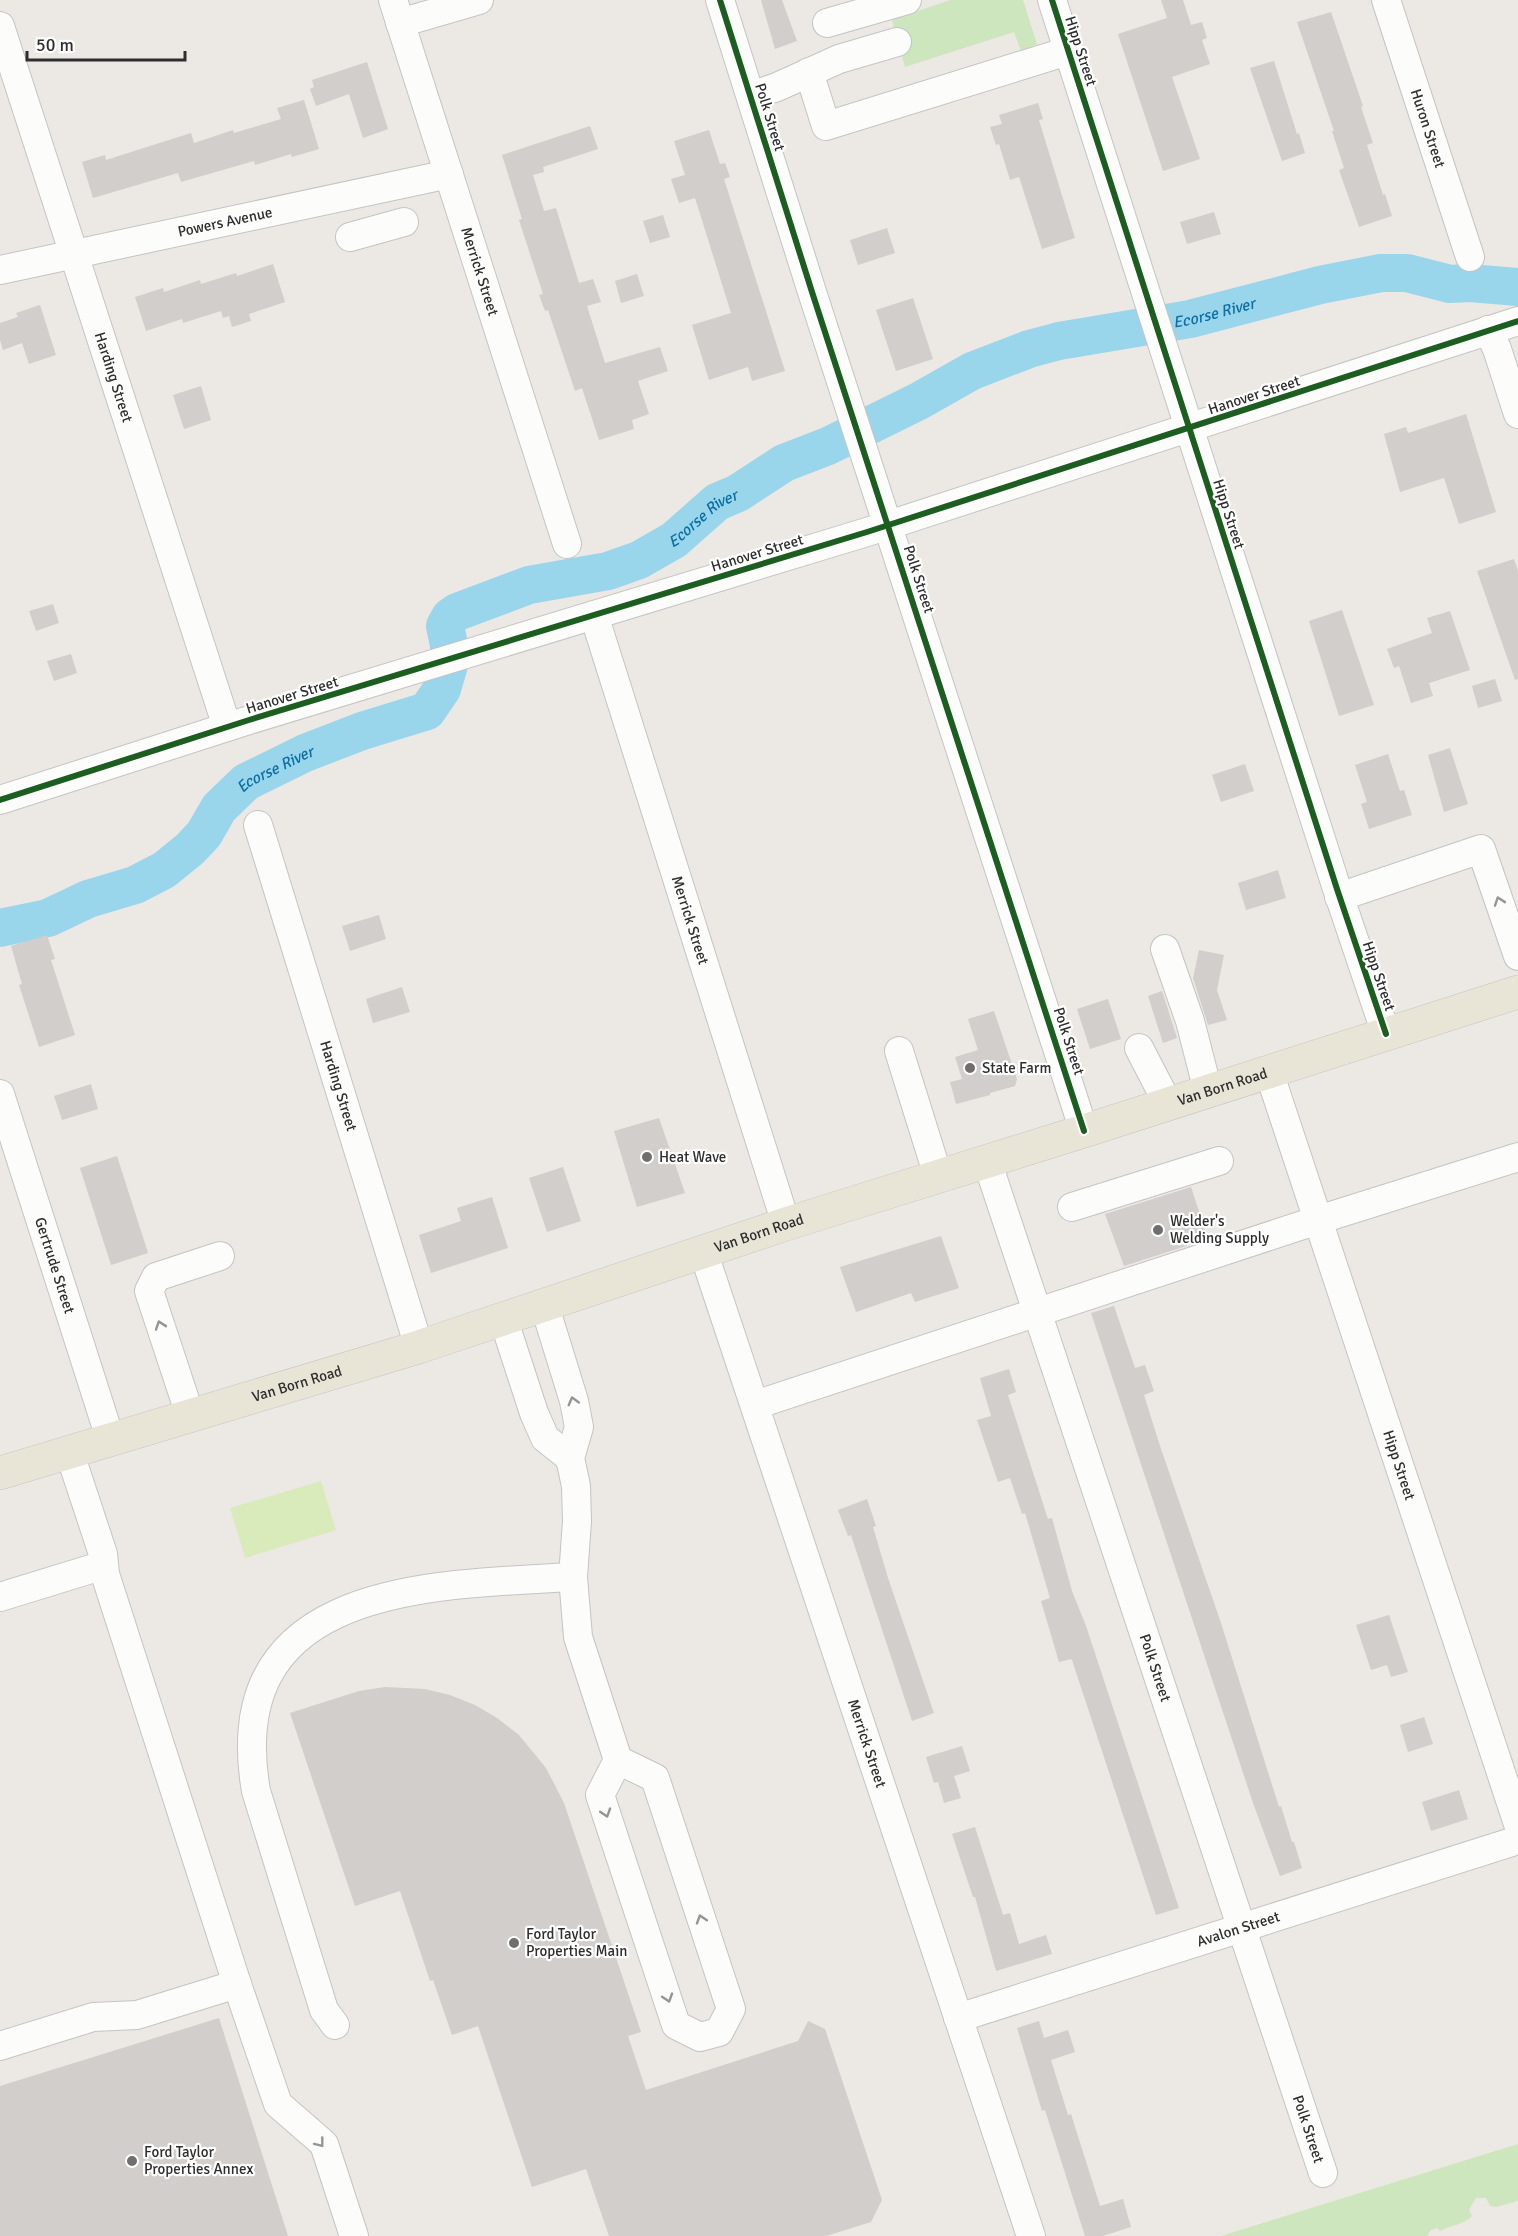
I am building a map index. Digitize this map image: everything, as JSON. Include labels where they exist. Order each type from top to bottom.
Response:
[{"type":"main road","name":"Van Born Road","points":[[0,1473],[110,1438],[419,1347],[786,1224],[1518,992]]},
{"type":"street","points":[[397,11],[479,0]]},
{"type":"street","name":"Polk Street","points":[[720,0],[1084,1131]]},
{"type":"street","points":[[839,59],[825,12],[907,0]]},
{"type":"street","name":"Hipp Street","points":[[1052,0],[1339,897],[1386,1035]]},
{"type":"street","name":"Huron Street","points":[[1386,0],[1470,256]]},
{"type":"street","name":"Merrick Street","points":[[397,11],[567,544]]},
{"type":"street","name":"Harding Street","points":[[0,26],[72,255],[227,728]]},
{"type":"street","points":[[751,96],[839,59],[897,42]]},
{"type":"street","points":[[809,72],[826,126],[1068,51]]},
{"type":"street","name":"Powers Avenue","points":[[0,270],[448,174]]},
{"type":"street","points":[[350,237],[404,222]]},
{"type":"street","name":"Hanover Street","points":[[0,800],[889,525],[1518,321]]},
{"type":"street","points":[[1488,330],[1497,349],[1518,414]]},
{"type":"street","name":"Merrick Street","points":[[594,615],[786,1224]]},
{"type":"street","name":"Harding Street","points":[[258,825],[419,1347]]},
{"type":"street","points":[[1339,897],[1481,849],[1518,956]]},
{"type":"street","points":[[1165,949],[1190,1021],[1208,1091]]},
{"type":"street","points":[[1139,1048],[1168,1104]]},
{"type":"street","points":[[899,1051],[938,1176]]},
{"type":"street","name":"Hipp Street","points":[[1269,1072],[1518,1824]]},
{"type":"street","name":"Gertrude Street","points":[[0,1094],[110,1438]]},
{"type":"street","points":[[755,1405],[1037,1311],[1518,1157]]},
{"type":"street","name":"Polk Street","points":[[987,1161],[1323,2174]]},
{"type":"street","points":[[1072,1207],[1219,1161]]},
{"type":"street","name":"Merrick Street","points":[[704,1251],[1031,2236]]},
{"type":"street","points":[[190,1415],[149,1291],[156,1277],[220,1256]]},
{"type":"street","points":[[544,1304],[574,1401],[579,1427],[570,1458],[576,1486],[573,1577],[578,1637],[618,1760],[600,1795],[676,2025],[700,2037],[719,2032],[731,2009],[655,1778],[618,1760]]},
{"type":"street","points":[[503,1318],[531,1403],[546,1438],[570,1458]]},
{"type":"street","points":[[69,1451],[103,1554],[105,1574],[278,2104],[324,2144],[354,2236]]},
{"type":"street","points":[[0,1597],[104,1565]]},
{"type":"street","points":[[334,2025],[324,2010],[256,1791],[252,1767],[252,1737],[255,1708],[263,1684],[277,1660],[294,1642],[331,1616],[352,1606],[411,1590],[486,1582],[573,1577]]},
{"type":"street","name":"Avalon Street","points":[[958,2018],[1518,1840]]},
{"type":"street","points":[[0,2046],[93,2017],[138,2016],[237,1984]]},
{"type":"green space","points":[[950,0],[1023,0],[1037,44],[1021,51],[1014,32],[905,67],[892,20]]},
{"type":"green space","points":[[321,1481],[336,1530],[245,1558],[230,1508]]},
{"type":"green space","points":[[1518,2144],[1518,2201],[1496,2207],[1490,2206],[1486,2198],[1476,2198],[1469,2210],[1472,2216],[1469,2219],[1440,2231],[1437,2228],[1431,2230],[1427,2236],[1221,2236]]},
{"type":"building","points":[[761,0],[782,0],[797,41],[775,49]]},
{"type":"building","points":[[1161,0],[1183,0],[1191,25],[1202,22],[1207,38],[1202,40],[1210,64],[1172,77],[1200,159],[1163,171],[1118,34],[1167,18]]},
{"type":"building","points":[[1331,12],[1363,106],[1361,107],[1373,143],[1367,145],[1392,216],[1359,227],[1339,170],[1344,168],[1332,131],[1334,131],[1297,22]]},
{"type":"building","points":[[1274,61],[1305,153],[1282,161],[1250,68]]},
{"type":"building","points":[[367,62],[388,129],[363,138],[349,94],[316,106],[310,89],[314,87],[312,80]]},
{"type":"building","points":[[304,100],[319,149],[292,157],[291,154],[255,165],[254,161],[181,182],[178,173],[93,198],[82,162],[105,155],[106,160],[191,133],[194,143],[233,130],[234,133],[281,119],[277,108]]},
{"type":"building","points":[[1038,103],[1043,119],[1039,120],[1075,238],[1042,249],[1019,177],[1010,180],[999,144],[996,145],[990,127],[1002,124],[999,115]]},
{"type":"building","points":[[590,126],[598,149],[543,167],[544,172],[533,175],[544,211],[556,208],[579,283],[593,279],[601,302],[587,306],[605,363],[660,347],[668,371],[638,381],[649,414],[632,420],[634,429],[599,440],[582,388],[575,391],[548,310],[545,311],[539,295],[543,294],[519,220],[522,219],[502,155]]},
{"type":"building","points":[[709,130],[720,164],[725,163],[730,177],[724,179],[785,371],[752,381],[748,367],[709,380],[692,325],[731,313],[695,198],[679,203],[671,179],[685,175],[674,141]]},
{"type":"building","points":[[1214,212],[1221,234],[1187,244],[1180,222]]},
{"type":"building","points":[[663,215],[670,237],[650,243],[643,221]]},
{"type":"building","points":[[887,228],[895,253],[858,265],[850,240]]},
{"type":"building","points":[[273,264],[285,302],[249,314],[251,321],[232,327],[229,316],[223,318],[221,311],[183,323],[182,319],[146,331],[135,297],[163,288],[164,292],[200,280],[201,284],[236,273],[237,276]]},
{"type":"building","points":[[637,274],[644,296],[621,303],[615,281]]},
{"type":"building","points":[[913,298],[933,359],[896,371],[876,310]]},
{"type":"building","points":[[40,305],[56,355],[29,364],[22,343],[3,350],[0,340],[0,323],[18,317],[16,313]]},
{"type":"building","points":[[201,386],[211,420],[184,429],[173,395]]},
{"type":"building","points":[[1466,414],[1496,512],[1459,524],[1444,478],[1400,492],[1384,434],[1406,427],[1408,433]]},
{"type":"building","points":[[1514,559],[1518,571],[1518,679],[1515,680],[1477,571]]},
{"type":"building","points":[[53,604],[59,623],[36,631],[29,611]]},
{"type":"building","points":[[1342,610],[1374,705],[1339,716],[1309,621]]},
{"type":"building","points":[[1450,611],[1470,670],[1429,683],[1433,696],[1411,703],[1399,666],[1394,668],[1387,649],[1432,633],[1427,618]]},
{"type":"building","points":[[71,654],[77,673],[54,681],[47,661]]},
{"type":"building","points":[[1495,679],[1502,701],[1478,708],[1472,686]]},
{"type":"building","points":[[1450,748],[1468,804],[1444,812],[1428,755]]},
{"type":"building","points":[[1388,754],[1400,791],[1404,790],[1412,815],[1369,829],[1361,804],[1367,802],[1355,765]]},
{"type":"building","points":[[1245,764],[1254,791],[1221,802],[1212,775]]},
{"type":"building","points":[[1278,870],[1286,898],[1246,910],[1238,883]]},
{"type":"building","points":[[379,915],[386,939],[350,951],[342,926]]},
{"type":"building","points":[[47,935],[55,959],[51,960],[75,1035],[39,1047],[19,985],[22,984],[11,946]]},
{"type":"building","points":[[1199,950],[1224,955],[1217,990],[1227,1020],[1208,1025],[1193,978]]},
{"type":"building","points":[[402,987],[410,1012],[373,1023],[366,999]]},
{"type":"building","points":[[1162,991],[1177,1038],[1163,1043],[1148,996]]},
{"type":"building","points":[[1108,999],[1121,1039],[1090,1049],[1077,1009]]},
{"type":"building","points":[[994,1011],[1017,1079],[1015,1086],[956,1104],[950,1082],[962,1079],[955,1057],[978,1050],[968,1019]]},
{"type":"building","points":[[91,1084],[98,1109],[62,1120],[54,1096]]},
{"type":"building","name":"Heat Wave","points":[[659,1118],[685,1193],[637,1207],[614,1131]]},
{"type":"building","points":[[117,1156],[148,1253],[111,1265],[80,1168]]},
{"type":"building","points":[[563,1167],[581,1221],[547,1232],[529,1178]]},
{"type":"building","name":"Welder's Welding Supply","points":[[1191,1187],[1208,1239],[1124,1266],[1105,1214]]},
{"type":"building","points":[[492,1197],[508,1248],[431,1273],[419,1235],[461,1221],[457,1208]]},
{"type":"building","points":[[941,1236],[959,1288],[915,1302],[911,1293],[856,1312],[840,1267]]},
{"type":"building","points":[[1114,1306],[1135,1368],[1145,1365],[1154,1391],[1144,1395],[1221,1623],[1279,1807],[1281,1806],[1302,1868],[1280,1876],[1253,1803],[1091,1313]]},
{"type":"building","points":[[1009,1369],[1016,1392],[1008,1395],[1048,1519],[1052,1518],[1072,1591],[1086,1626],[1179,1908],[1156,1915],[1072,1660],[1059,1662],[1041,1601],[1050,1598],[1025,1513],[1022,1514],[1010,1478],[998,1482],[977,1420],[991,1416],[980,1378]]},
{"type":"building","points":[[867,1499],[888,1578],[934,1713],[912,1721],[851,1535],[848,1536],[838,1510]]},
{"type":"building","points":[[1389,1615],[1408,1672],[1391,1677],[1387,1665],[1371,1670],[1356,1625]]},
{"type":"building","name":"Ford Taylor Properties Main","points":[[385,1687],[425,1689],[450,1695],[475,1705],[519,1735],[546,1768],[564,1803],[641,2032],[628,2036],[646,2090],[798,2041],[808,2021],[825,2029],[882,2200],[871,2222],[826,2236],[609,2236],[586,2169],[532,2187],[478,2026],[452,2035],[433,1980],[430,1981],[400,1891],[355,1906],[290,1713],[359,1691]]},
{"type":"building","points":[[1424,1717],[1433,1744],[1408,1752],[1400,1725]]},
{"type":"building","points":[[962,1746],[970,1771],[954,1776],[961,1798],[944,1803],[938,1782],[934,1783],[926,1757]]},
{"type":"building","points":[[1459,1790],[1468,1819],[1431,1831],[1422,1802]]},
{"type":"building","points":[[975,1827],[1003,1915],[1010,1913],[1019,1944],[1046,1935],[1052,1954],[996,1971],[975,1897],[973,1897],[952,1834]]},
{"type":"building","name":"Ford Taylor Properties Annex","points":[[219,2018],[288,2236],[0,2236],[0,2086]]},
{"type":"building","points":[[1039,2021],[1044,2038],[1068,2030],[1075,2052],[1051,2060],[1068,2115],[1071,2114],[1100,2206],[1123,2199],[1131,2227],[1103,2236],[1085,2236],[1045,2110],[1042,2111],[1017,2028]]},
{"type":"waterway","name":"Ecorse River","points":[[0,928],[48,918],[88,899],[135,885],[164,870],[190,849],[204,834],[219,808],[246,782],[305,753],[362,731],[427,711],[442,689],[449,665],[449,645],[445,626],[450,617],[457,612],[529,585],[608,571],[639,560],[674,540],[717,502],[738,493],[784,463],[828,446],[919,401],[972,371],[1029,349],[1059,341],[1190,319],[1320,285],[1381,273],[1407,273],[1450,284],[1470,283],[1518,287]]},
{"type":"cycle path","points":[[720,0],[812,292],[1084,1131]]},
{"type":"cycle path","points":[[1052,0],[1337,889],[1386,1034]]},
{"type":"cycle path","points":[[0,800],[249,720],[867,532],[1518,321]]},
{"type":"place","name":"State Farm","points":[[970,1068]]},
{"type":"place","name":"Heat Wave","points":[[647,1157]]},
{"type":"place","name":"Welder's Welding Supply","points":[[1158,1230]]},
{"type":"place","name":"Ford Taylor Properties Main","points":[[514,1943]]},
{"type":"place","name":"Ford Taylor Properties Annex","points":[[132,2161]]}]
